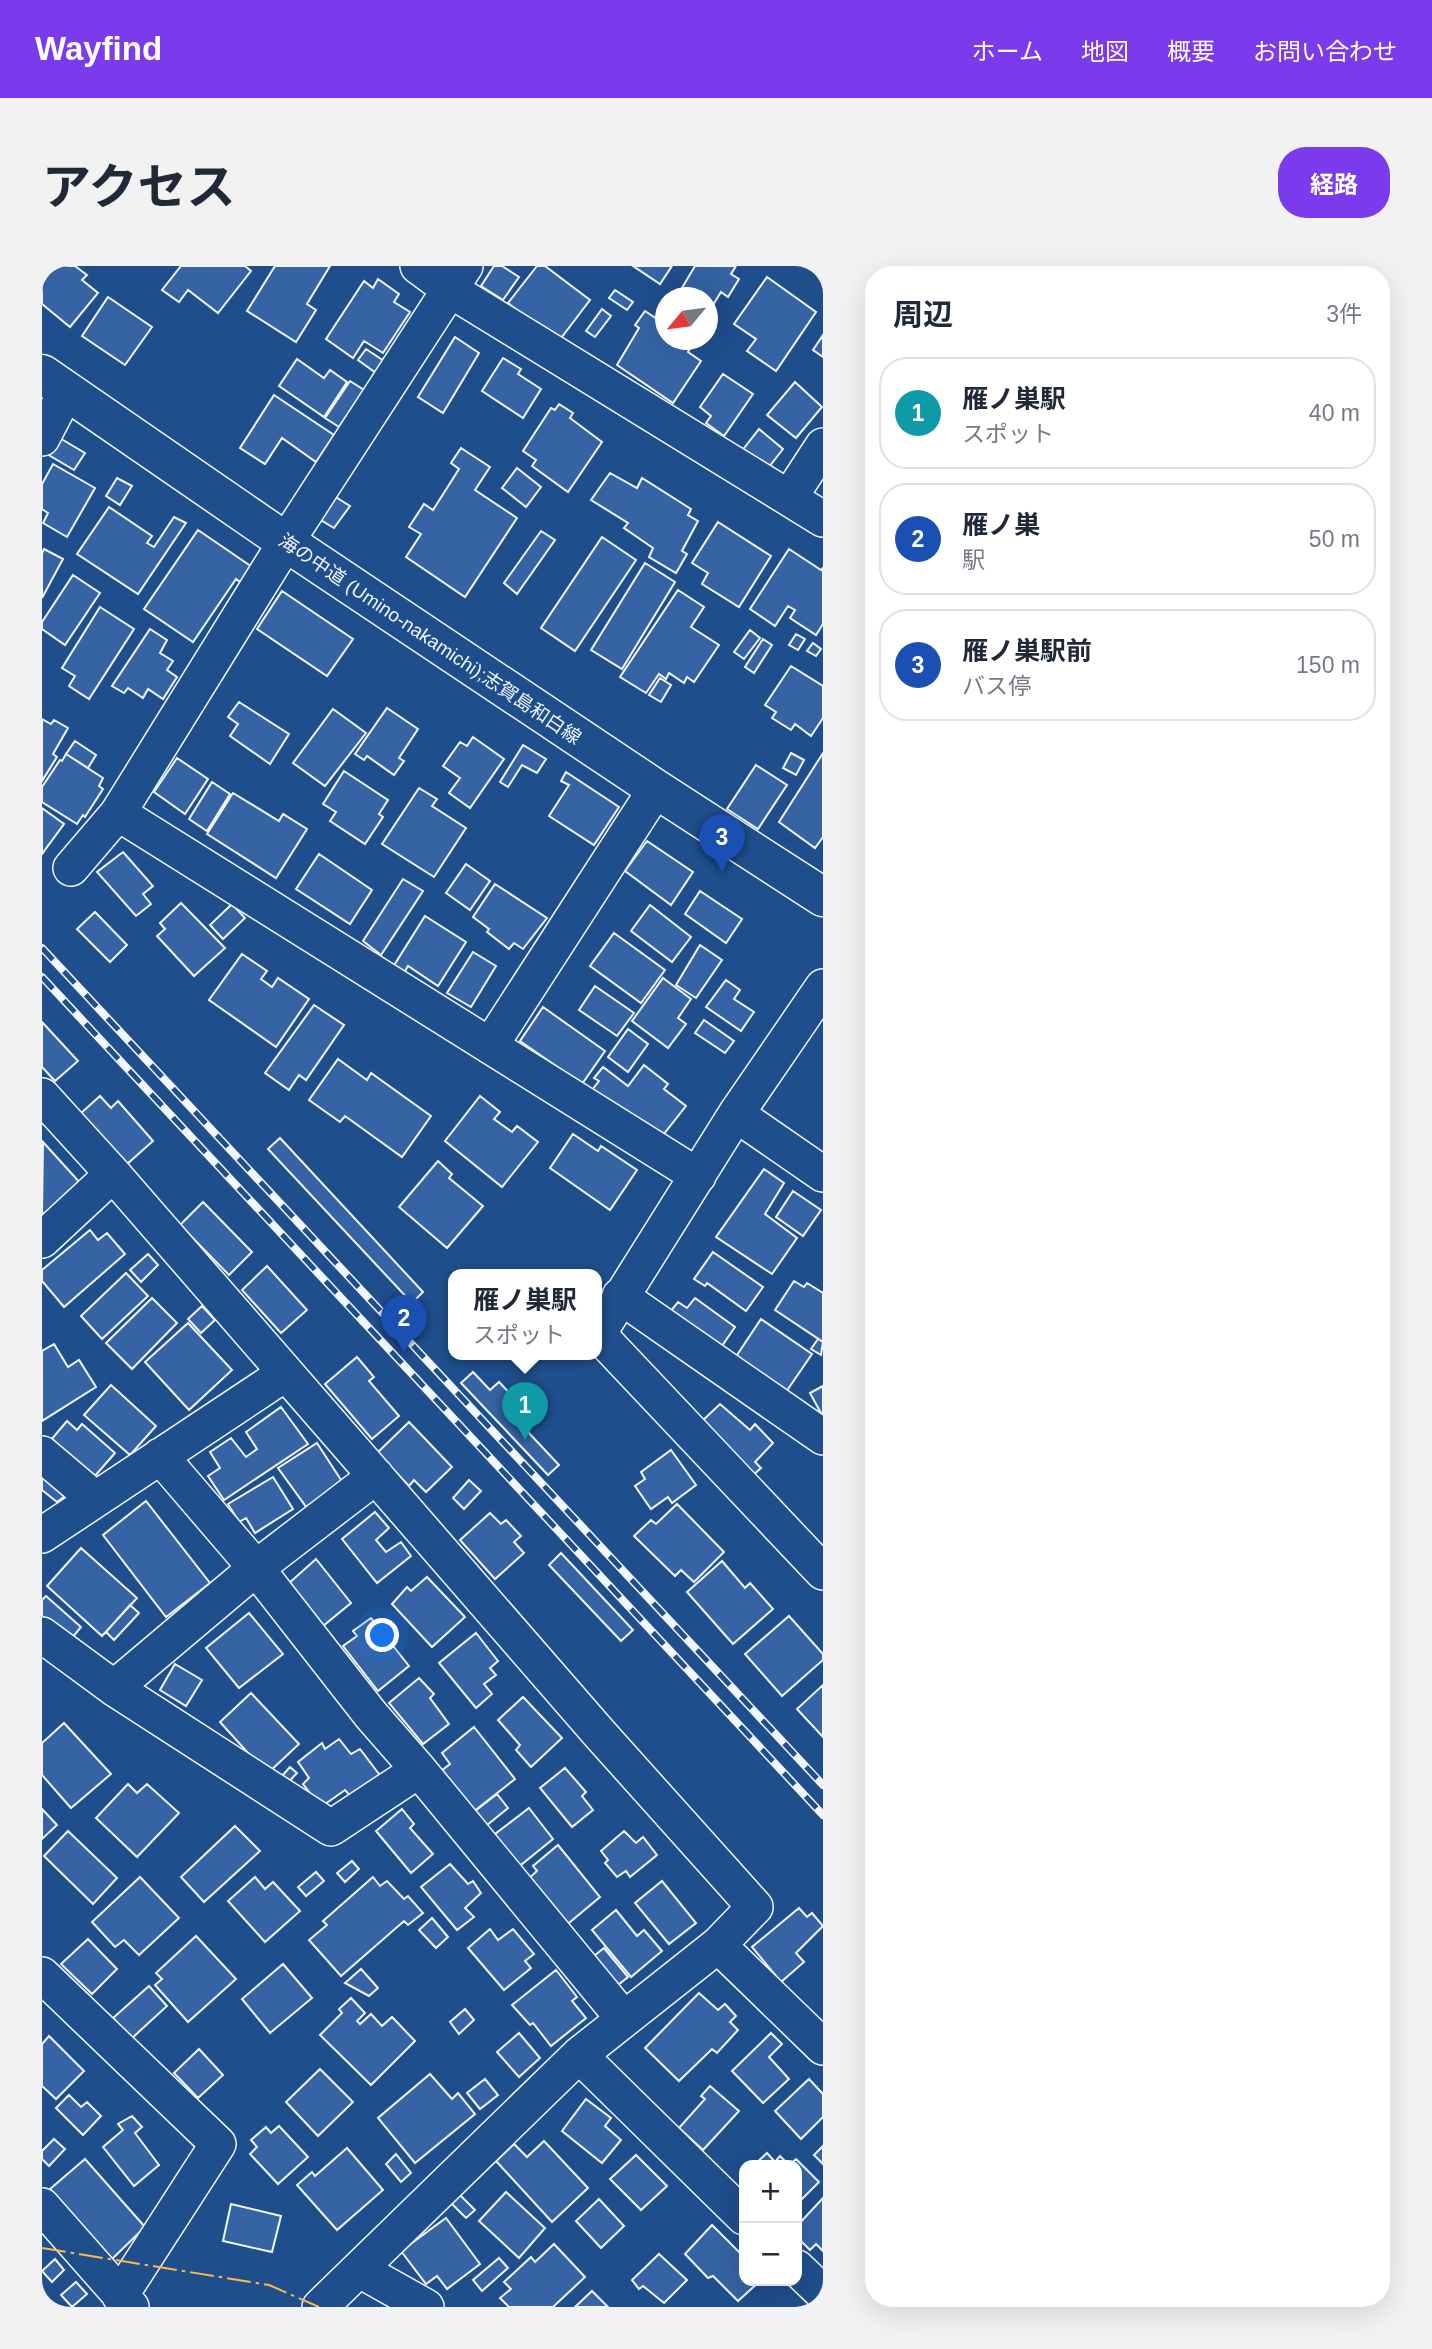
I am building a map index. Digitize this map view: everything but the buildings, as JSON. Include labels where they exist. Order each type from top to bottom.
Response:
[{"type":"main road","name":"海の中道 (Umino-nakamichi);志賀島和白線","points":[[54,382],[286,542],[823,897]]},
{"type":"street","points":[[418,266],[457,277],[823,519]]},
{"type":"street","points":[[71,868],[118,813],[286,542],[457,277]]},
{"type":"street","points":[[42,439],[54,382]]},
{"type":"street","points":[[789,498],[823,446]]},
{"type":"street","points":[[490,1046],[656,789]]},
{"type":"street","points":[[118,813],[698,1176]]},
{"type":"street","points":[[602,1327],[736,1114],[823,987]]},
{"type":"street","points":[[42,1097],[113,1174],[755,1907],[718,1945],[579,2055],[320,2307]]},
{"type":"street","points":[[736,1114],[823,1174]]},
{"type":"street","points":[[42,1240],[113,1174]]},
{"type":"street","points":[[620,1296],[823,1437]]},
{"type":"street","points":[[602,1338],[823,1572]]},
{"type":"street","points":[[42,1535],[286,1373]]},
{"type":"street","points":[[42,1454],[95,1499]]},
{"type":"street","points":[[160,1456],[256,1568],[371,1715],[624,2019]]},
{"type":"street","points":[[114,1688],[256,1568],[376,1476]]},
{"type":"street","points":[[42,1635],[114,1688],[331,1828],[419,1770]]},
{"type":"street","points":[[718,1945],[823,2047]]},
{"type":"street","points":[[42,1975],[218,2144],[125,2302],[42,2206]]},
{"type":"street","points":[[579,2055],[739,2212]]},
{"type":"street","points":[[360,2270],[426,2307]]},
{"type":"street","points":[[802,2273],[823,2293]]},
{"type":"railway","points":[[42,948],[823,1785]]},
{"type":"railway","points":[[42,977],[823,1815]]},
{"type":"power","points":[[42,2248],[269,2285],[319,2307]]},
{"type":"place","name":"雁ノ巣駅前","points":[[722,872]]},
{"type":"place","name":"雁ノ巣","points":[[404,1353]]},
{"type":"place","name":"雁ノ巣駅","points":[[525,1440]]}]
